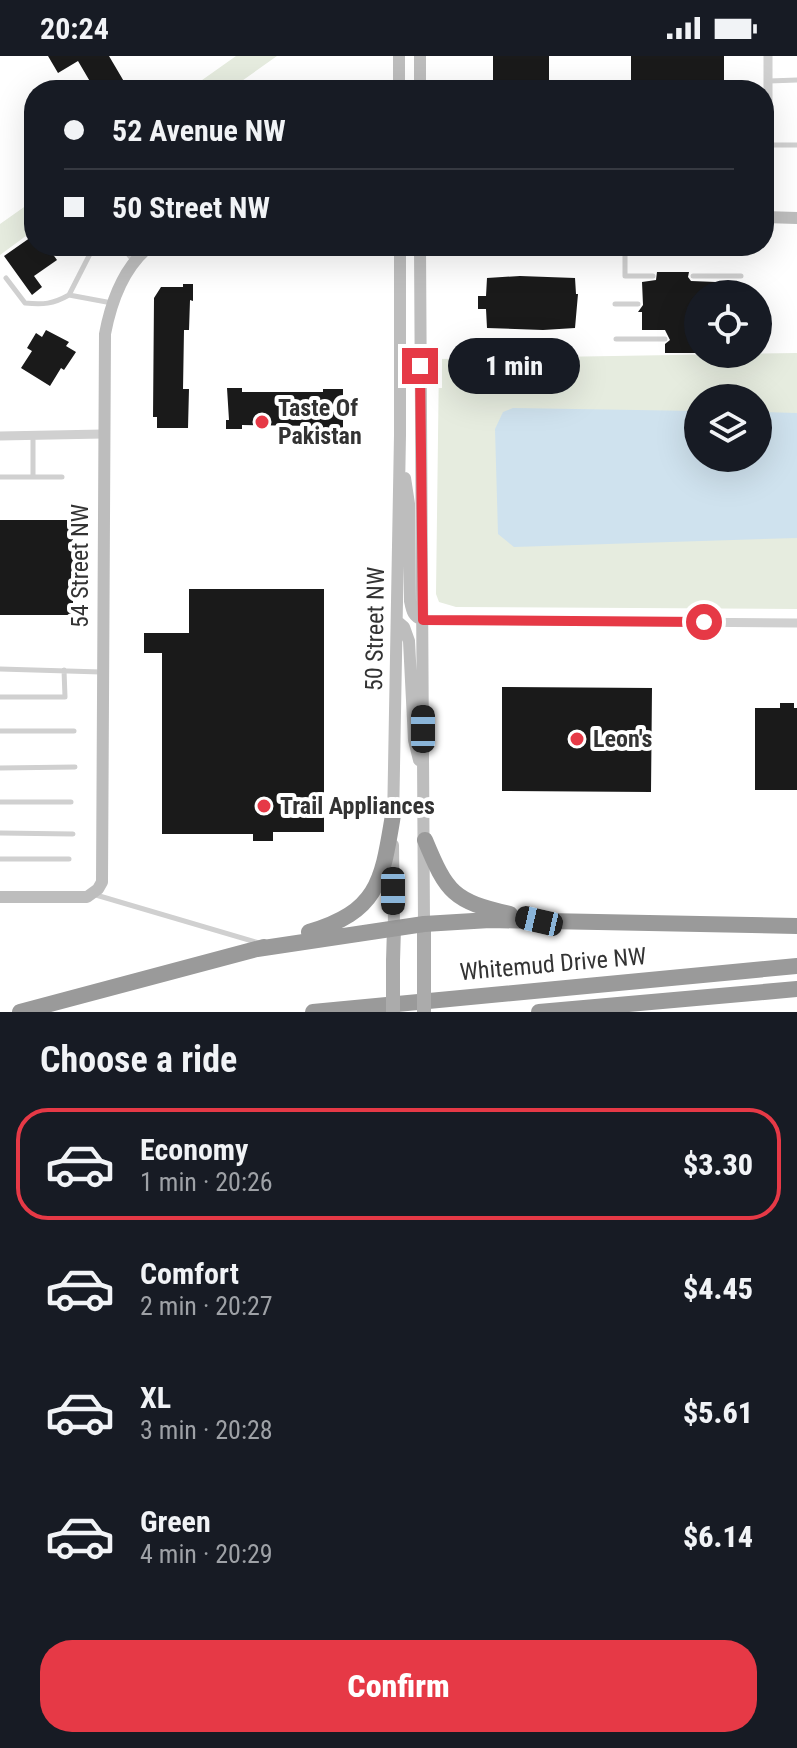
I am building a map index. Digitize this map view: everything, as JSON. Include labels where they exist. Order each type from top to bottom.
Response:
[{"type":"highway","points":[[20,1012],[262,947],[334,924],[352,915],[374,892],[385,862],[393,815]]},
{"type":"highway","points":[[425,840],[445,885],[459,897],[473,905],[539,921]]},
{"type":"highway","points":[[262,947],[424,924],[539,921],[797,926]]},
{"type":"highway","name":"Whitemud Drive NW","points":[[313,1012],[797,966]]},
{"type":"highway","name":"Whitemud Drive NW","points":[[539,1012],[797,989]]},
{"type":"main road","points":[[399,56],[399,80]]},
{"type":"main road","points":[[420,56],[420,80]]},
{"type":"main road","points":[[774,217],[797,218]]},
{"type":"main road","name":"54 Street NW","points":[[96,892],[102,882],[103,866],[105,334],[112,303],[141,256]]},
{"type":"main road","name":"50 Street NW","points":[[393,1012],[400,256]]},
{"type":"main road","name":"50 Street NW","points":[[420,256],[424,1012]]},
{"type":"main road","points":[[400,435],[409,504],[410,601],[416,618],[423,620]]},
{"type":"main road","points":[[397,621],[404,627],[409,641],[414,740],[424,783]]},
{"type":"main road","points":[[0,897],[81,897],[96,892]]},
{"type":"street","points":[[768,56],[768,80]]},
{"type":"street","points":[[0,436],[103,434]]},
{"type":"street","points":[[423,620],[797,623]]},
{"type":"lane","points":[[774,81],[797,80]]},
{"type":"lane","points":[[774,145],[797,145]]},
{"type":"lane","points":[[6,278],[25,303],[55,303],[69,295],[89,256]]},
{"type":"lane","points":[[625,256],[625,276],[653,276]]},
{"type":"lane","points":[[693,276],[741,276]]},
{"type":"lane","points":[[69,295],[112,303]]},
{"type":"lane","points":[[615,304],[638,304]]},
{"type":"lane","points":[[616,339],[665,339]]},
{"type":"lane","points":[[33,435],[33,477]]},
{"type":"lane","points":[[0,477],[62,477]]},
{"type":"lane","points":[[0,669],[102,672]]},
{"type":"lane","points":[[0,697],[65,697],[64,670]]},
{"type":"lane","points":[[0,731],[74,731]]},
{"type":"lane","points":[[0,768],[75,767]]},
{"type":"lane","points":[[0,802],[71,802]]},
{"type":"lane","points":[[0,833],[73,834]]},
{"type":"lane","points":[[0,859],[69,859]]},
{"type":"lane","points":[[96,892],[262,947]]},
{"type":"shaded area","points":[[236,56],[277,56],[243,80],[202,80]]},
{"type":"shaded area","points":[[24,207],[24,237],[0,255],[0,224]]},
{"type":"shaded area","points":[[772,353],[797,353],[797,609],[456,607],[439,602],[436,594],[439,359],[684,355],[684,368],[772,368]]},
{"type":"water","points":[[513,408],[684,411],[684,472],[772,472],[772,412],[797,413],[797,538],[514,547],[498,534],[495,429],[503,412]]},
{"type":"building","points":[[48,56],[109,56],[123,80],[89,80],[78,61],[58,73]]},
{"type":"building","points":[[493,56],[549,56],[549,80],[493,80]]},
{"type":"building","points":[[631,56],[724,56],[724,80],[631,80]]},
{"type":"building","points":[[24,242],[24,256],[54,256],[57,260],[34,276],[42,287],[32,295],[4,256]]},
{"type":"building","points":[[657,272],[689,272],[690,280],[684,280],[684,353],[665,353],[665,344],[670,340],[665,330],[642,330],[642,312],[638,312],[643,305],[642,282],[656,280]]},
{"type":"building","points":[[487,278],[575,278],[578,294],[575,328],[487,328],[486,309],[478,309],[478,296],[486,296]]},
{"type":"building","points":[[183,284],[193,284],[189,330],[184,330],[183,389],[189,389],[188,428],[157,428],[157,417],[153,417],[154,298],[161,287],[183,287]]},
{"type":"building","points":[[46,330],[69,342],[66,346],[76,352],[50,386],[21,368],[32,351],[27,348],[36,333],[42,337]]},
{"type":"building","points":[[227,388],[242,388],[242,392],[323,392],[323,389],[343,389],[343,430],[323,429],[323,426],[242,425],[242,429],[226,429],[226,420],[229,420]]},
{"type":"building","points":[[0,520],[73,520],[73,615],[0,615]]},
{"type":"building","points":[[189,589],[324,589],[324,832],[273,832],[273,841],[253,841],[253,834],[162,834],[162,653],[144,653],[144,633],[189,633]]},
{"type":"building","name":"Leon's","points":[[502,687],[652,688],[651,792],[502,791]]},
{"type":"building","points":[[780,703],[794,703],[794,708],[797,708],[797,790],[755,790],[755,708],[780,708]]},
{"type":"place","name":"Taste Of Pakistan","points":[[262,422]]},
{"type":"place","name":"Leon's","points":[[577,739]]},
{"type":"place","name":"Trail Appliances","points":[[264,806]]},
{"type":"route","points":[[420,366],[423,620],[704,622]]}]
